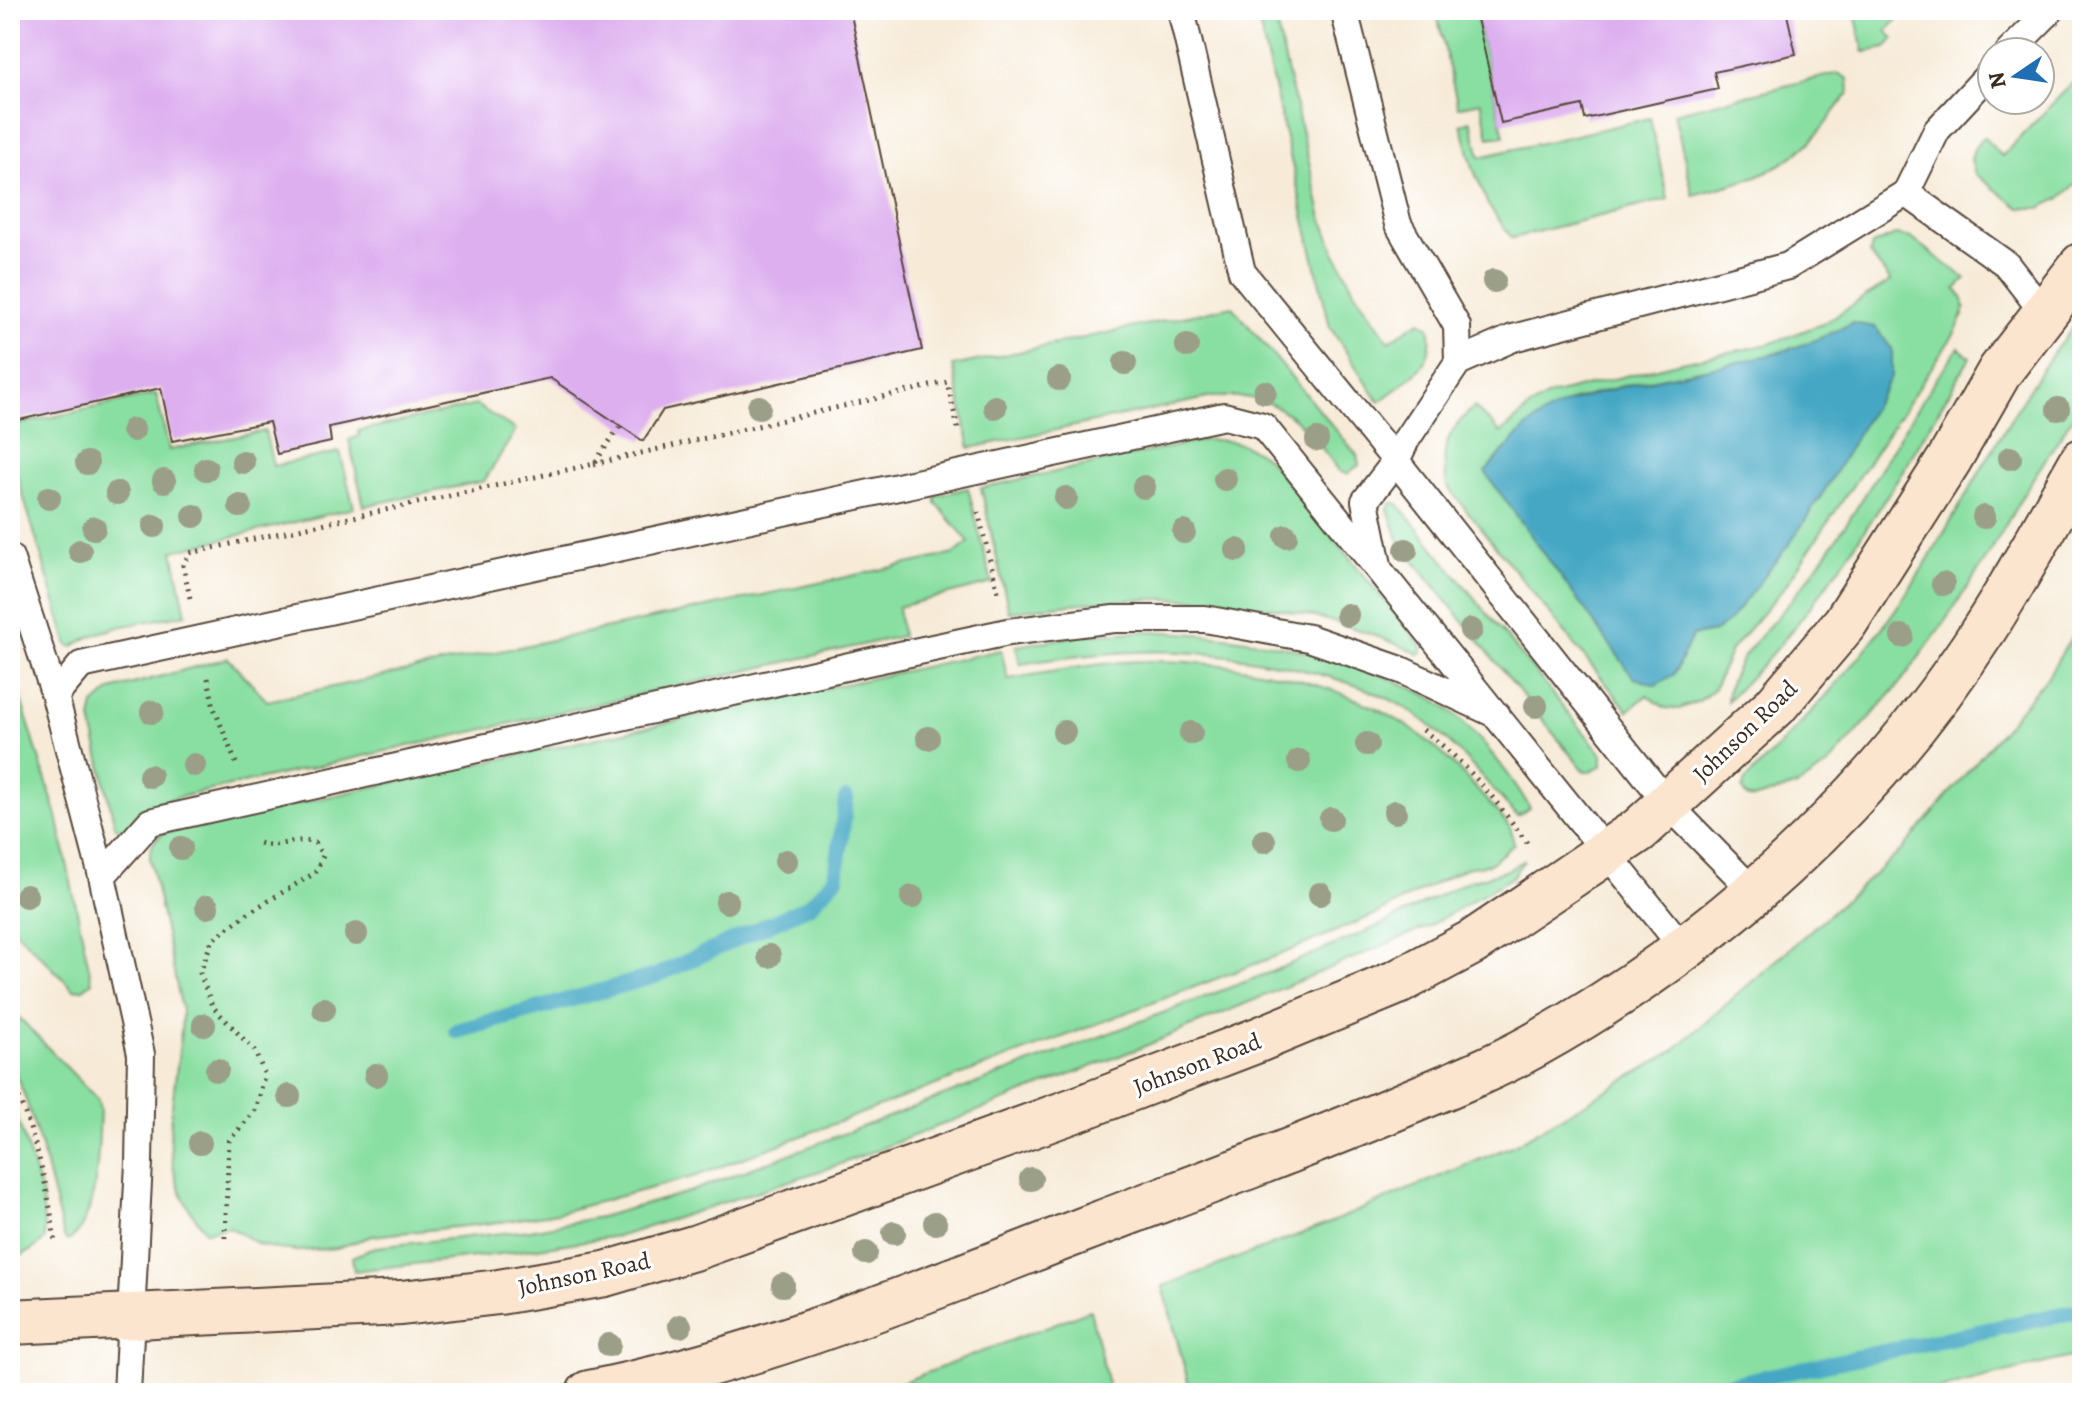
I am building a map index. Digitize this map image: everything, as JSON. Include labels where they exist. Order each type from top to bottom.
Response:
[{"type":"main road","name":"Johnson Road","points":[[10,1322],[401,1303],[499,1292],[605,1274],[697,1247],[1113,1096],[1398,982],[1473,942],[1639,830],[1775,706],[1845,623],[1949,460],[2000,371],[2082,265]]},
{"type":"main road","points":[[589,1393],[727,1361],[836,1325],[1293,1151],[1426,1096],[1529,1048],[1612,999],[1684,949],[1784,867],[1864,786],[1932,703],[1985,627],[2082,461]]},
{"type":"lane","points":[[1181,10],[1242,272],[1668,804],[1754,892]]},
{"type":"lane","points":[[1344,10],[1398,224],[1457,326],[1458,362]]},
{"type":"lane","points":[[2025,36],[2051,10]]},
{"type":"lane","points":[[1379,570],[1365,501],[1396,461],[1406,440],[1458,362],[1513,338],[1788,266],[1906,193],[1937,130],[1976,88]]},
{"type":"lane","points":[[1906,193],[2006,264],[2044,313]]},
{"type":"lane","points":[[55,696],[81,665],[1224,416],[1263,426],[1684,949]]},
{"type":"lane","points":[[10,557],[55,696],[102,876],[141,1054],[139,1163],[127,1393]]},
{"type":"lane","points":[[102,876],[150,822],[1008,632],[1114,619],[1205,619],[1309,638],[1401,670],[1497,715]]},
{"type":"path","points":[[10,1076],[21,1102],[51,1205],[55,1243]]},
{"type":"green space","points":[[1256,10],[1273,10],[1322,218],[1355,292],[1389,341],[1420,321],[1429,327],[1431,341],[1424,362],[1409,379],[1379,402],[1330,327]]},
{"type":"green space","points":[[1436,10],[1475,10],[1504,136],[1489,138],[1481,102],[1458,107]]},
{"type":"green space","points":[[1854,10],[1922,10],[1913,19],[1905,12],[1886,31],[1894,38],[1886,48],[1864,52]]},
{"type":"green space","points":[[1838,73],[1848,79],[1849,93],[1821,130],[1798,153],[1755,176],[1693,195],[1674,113]]},
{"type":"green space","points":[[2082,73],[2082,179],[2059,199],[2040,208],[2020,208],[1975,174],[1971,160],[1974,149],[1983,137],[2002,156],[2041,116],[2056,116],[2056,100]]},
{"type":"green space","points":[[1650,118],[1668,199],[1512,238],[1488,205],[1473,168],[1461,124],[1471,121],[1480,157]]},
{"type":"green space","points":[[1895,235],[1911,238],[1966,279],[1956,289],[1964,301],[1964,313],[1959,324],[1784,588],[1731,650],[1713,690],[1699,701],[1679,709],[1665,708],[1647,695],[1628,711],[1447,486],[1445,450],[1451,433],[1474,407],[1501,433],[1529,408],[1550,395],[1681,362],[1769,344],[1822,324],[1891,281],[1870,254],[1872,245]],"holes":[[[1851,323],[1826,488],[1793,539],[1729,621],[1715,632],[1692,636],[1674,674],[1570,401],[1638,382],[1778,353]]]},
{"type":"green space","points":[[1232,306],[1357,455],[1359,465],[1347,474],[1340,472],[1312,437],[1290,416],[1265,402],[1240,397],[1212,397],[970,448],[953,366]]},
{"type":"green space","points":[[2082,315],[2082,403],[1939,630],[1897,687],[1827,766],[1797,786],[1753,799],[1746,797],[1742,790],[1745,781],[1849,670],[1887,622],[1927,562],[2033,383]]},
{"type":"green space","points":[[1959,348],[1970,357],[1889,493],[1830,581],[1764,663],[1727,701],[1729,687],[1741,661],[1831,547],[1923,399]]},
{"type":"green space","points":[[156,394],[169,450],[265,431],[273,466],[340,452],[354,508],[173,551],[186,614],[111,629],[73,647],[68,645],[10,452],[10,407],[16,425]]},
{"type":"green space","points":[[476,405],[516,430],[484,481],[364,506],[349,440],[359,436],[358,431]]},
{"type":"green space","points":[[1204,440],[1241,444],[1272,463],[1422,646],[1422,652],[1419,654],[1368,633],[1318,618],[1268,607],[1217,601],[1115,600],[1009,612],[981,488]]},
{"type":"green space","points":[[968,488],[992,583],[898,607],[902,636],[171,799],[141,809],[124,830],[115,827],[91,719],[94,705],[111,690],[228,658],[267,701],[954,554],[969,542],[936,503],[936,496]]},
{"type":"green space","points":[[1392,503],[1397,503],[1602,754],[1602,766],[1591,772],[1583,770],[1399,542],[1388,509]]},
{"type":"green space","points":[[2082,620],[2082,1354],[1924,1393],[1191,1393],[1163,1286],[1327,1224],[1514,1145],[1673,1051],[1902,850],[2048,676]]},
{"type":"green space","points":[[1152,631],[1233,638],[1285,647],[1338,660],[1416,690],[1460,719],[1511,778],[1530,808],[1517,816],[1464,757],[1418,716],[1392,700],[1346,682],[1273,663],[1201,653],[1096,654],[1020,664],[1016,646],[1083,635]]},
{"type":"green space","points":[[1001,650],[1008,679],[1123,662],[1199,663],[1279,675],[1356,699],[1421,736],[1444,756],[1507,823],[1514,844],[1490,864],[1465,868],[1376,914],[1284,953],[696,1176],[557,1213],[372,1236],[337,1248],[299,1251],[260,1245],[229,1227],[206,1232],[192,1213],[176,1178],[171,1155],[170,1131],[182,1010],[150,859],[152,846],[160,836]]},
{"type":"green space","points":[[10,664],[57,816],[92,982],[83,989],[74,990],[10,925]]},
{"type":"green space","points":[[1525,859],[1512,877],[1427,927],[1145,1046],[838,1165],[624,1235],[354,1271],[352,1257],[376,1247],[530,1230],[600,1217],[689,1192],[1271,972],[1379,926],[1466,882],[1508,870]]},
{"type":"green space","points":[[10,1008],[98,1100],[99,1142],[92,1200],[78,1231],[68,1241],[64,1237],[24,1094],[10,1062]]},
{"type":"green space","points":[[10,1094],[42,1195],[45,1239],[10,1261]]},
{"type":"green space","points":[[1090,1310],[1110,1393],[871,1393],[895,1385]]},
{"type":"water","points":[[1852,323],[1875,327],[1892,349],[1892,375],[1826,488],[1793,539],[1729,621],[1715,632],[1692,636],[1674,674],[1656,685],[1634,678],[1485,472],[1527,428],[1566,403],[1641,382],[1794,348]]},
{"type":"building","points":[[30,10],[850,10],[922,350],[663,410],[643,441],[550,378],[329,427],[331,442],[277,454],[269,422],[172,441],[161,388],[10,422],[10,15]]},
{"type":"building","points":[[1475,10],[1786,10],[1796,54],[1714,72],[1718,89],[1585,119],[1582,105],[1501,123]]},
{"type":"waterway","points":[[457,1031],[655,976],[809,906],[836,878],[846,799]]},
{"type":"waterway","points":[[1689,1393],[2082,1310]]}]
